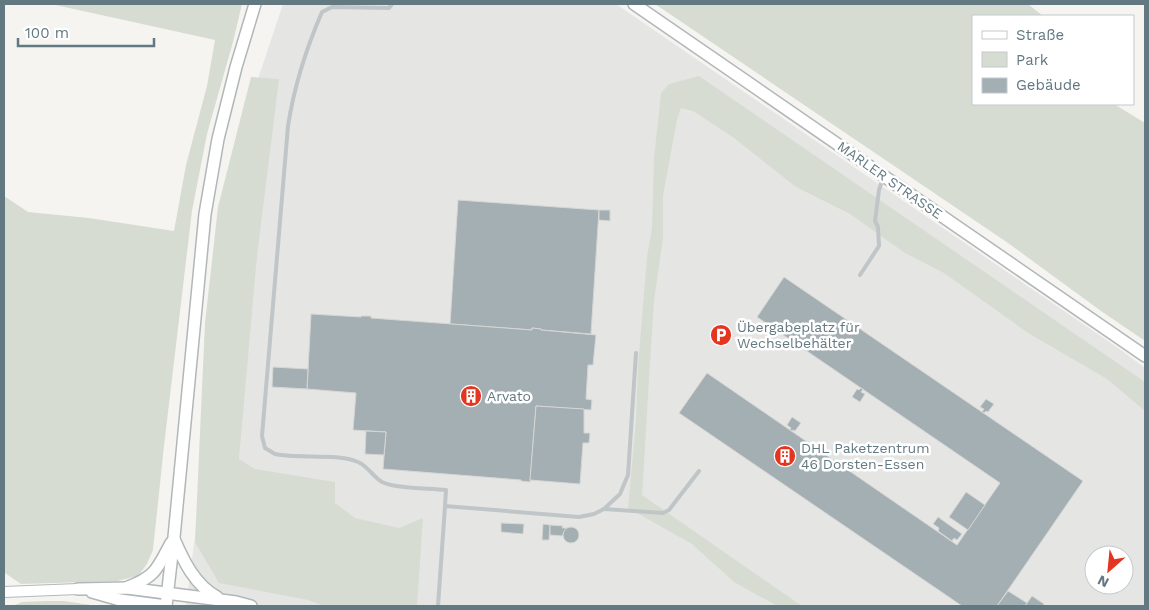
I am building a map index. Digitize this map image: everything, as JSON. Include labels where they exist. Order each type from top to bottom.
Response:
[{"type":"main road","points":[[120,600],[166,606],[205,214],[218,139],[236,67],[255,4]]},
{"type":"main road","name":"MARLER STRASSE","points":[[634,4],[1145,356]]},
{"type":"main road","points":[[127,588],[143,582],[153,574],[174,537]]},
{"type":"main road","points":[[174,537],[183,559],[202,586],[224,601]]},
{"type":"main road","points":[[4,592],[127,588],[251,606]]},
{"type":"main road","points":[[78,589],[136,606]]},
{"type":"lane","points":[[392,4],[389,8],[332,7],[326,9],[322,12],[302,63],[288,126],[262,436],[265,448],[274,454],[345,459],[359,463],[374,476],[389,485],[446,490],[438,606]]},
{"type":"lane","points":[[860,275],[879,246],[878,227],[875,221],[883,176]]},
{"type":"lane","points":[[445,506],[580,517],[594,514],[604,509],[620,494],[628,475],[636,353]]},
{"type":"lane","points":[[604,509],[663,513],[669,510],[699,471]]},
{"type":"shaded area","points":[[283,4],[616,4],[1145,368],[1145,606],[186,606],[252,97]]},
{"type":"green space","points":[[51,4],[242,4],[207,134],[192,211],[153,550],[147,564],[138,576],[117,581],[21,584],[5,573],[4,566],[4,196],[28,212],[89,218],[174,231],[186,165],[207,86],[215,40]]},
{"type":"green space","points":[[655,4],[1028,4],[1042,15],[972,15],[972,105],[1116,105],[1145,123],[1145,341],[1008,243]]},
{"type":"green space","points":[[699,76],[1145,382],[1145,411],[1107,379],[1028,333],[944,273],[905,253],[850,214],[796,187],[734,138],[693,111],[681,108],[677,120],[663,196],[663,238],[654,301],[642,495],[802,606],[778,606],[734,582],[692,544],[628,508],[647,257],[652,228],[654,158],[661,93],[669,84]]},
{"type":"green space","points":[[251,77],[279,79],[257,256],[239,459],[255,469],[335,482],[335,503],[355,518],[399,528],[423,518],[417,606],[324,606],[308,600],[219,583],[195,542],[205,323],[218,207]]},
{"type":"green space","points":[[64,601],[97,606],[12,606],[22,602]]},
{"type":"building","points":[[458,200],[599,210],[591,334],[532,328],[532,330],[450,324]]},
{"type":"building","points":[[599,210],[610,210],[610,221],[599,220]]},
{"type":"building","name":"DHL Paketzentrum 46 Dorsten-Essen","points":[[784,277],[1083,481],[997,606],[962,606],[679,413],[707,373],[957,545],[1000,483],[757,317]]},
{"type":"building","name":"Arvato","points":[[311,314],[371,316],[371,318],[532,330],[532,328],[596,335],[593,365],[588,365],[586,399],[592,400],[591,410],[536,406],[530,482],[383,469],[386,432],[353,430],[356,393],[307,389]]},
{"type":"building","points":[[273,367],[308,369],[307,389],[272,387]]},
{"type":"building","points":[[857,389],[863,389],[861,392],[865,394],[860,402],[852,397]]},
{"type":"building","points":[[986,399],[994,404],[988,412],[984,413],[982,412],[984,409],[980,407]]},
{"type":"building","points":[[536,406],[584,409],[584,433],[590,433],[589,443],[583,443],[580,484],[530,480]]},
{"type":"building","points":[[792,417],[801,423],[795,431],[790,430],[791,428],[787,425]]},
{"type":"building","points":[[366,431],[386,432],[384,455],[365,454]]},
{"type":"building","points":[[966,492],[985,505],[968,530],[949,517]]},
{"type":"building","points":[[938,517],[962,534],[957,540],[954,538],[952,541],[938,531],[939,528],[933,524]]},
{"type":"building","points":[[501,523],[524,524],[523,534],[501,532]]},
{"type":"building","points":[[543,524],[550,525],[549,540],[542,540]]},
{"type":"building","points":[[550,525],[567,528],[562,536],[550,535]]},
{"type":"building","points":[[571,527],[577,529],[579,535],[577,541],[571,543],[565,541],[563,535],[565,529]]},
{"type":"building","points":[[1008,591],[1027,603],[1025,606],[997,606]]},
{"type":"building","points":[[1032,596],[1044,604],[1043,606],[1025,606]]},
{"type":"place","name":"Übergabeplatz für Wechselbehälter","points":[[721,335]]},
{"type":"place","name":"Arvato","points":[[471,396]]},
{"type":"place","name":"DHL Paketzentrum 46 Dorsten-Essen","points":[[785,456]]}]
